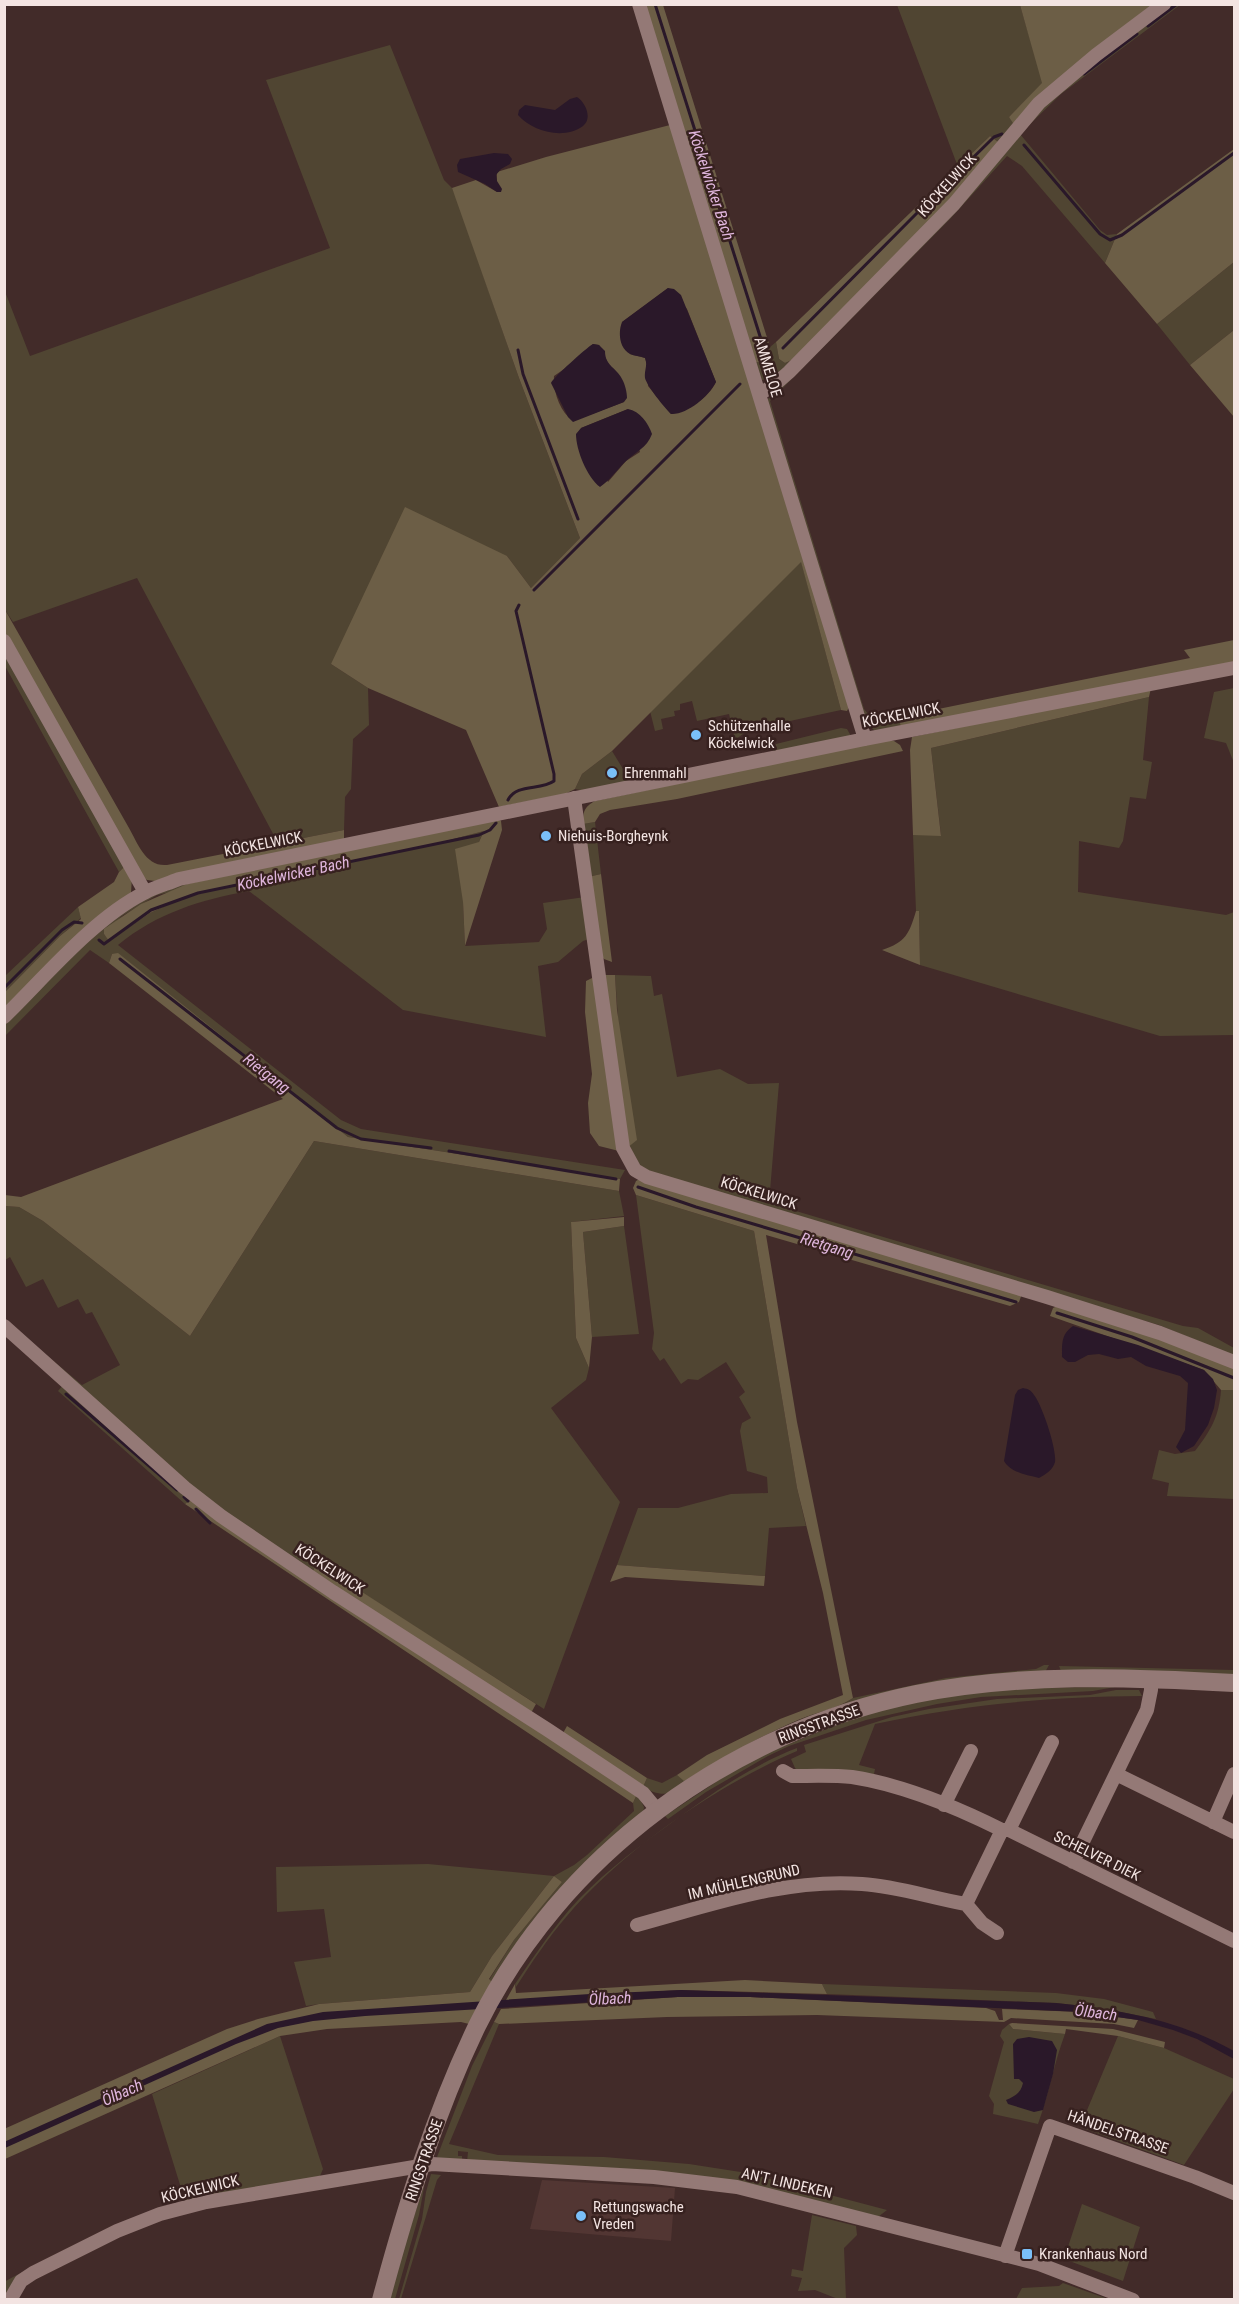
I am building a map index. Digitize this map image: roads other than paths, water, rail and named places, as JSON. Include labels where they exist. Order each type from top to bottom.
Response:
[{"type":"main road","name":"RINGSTRASSE","points":[[381,2300],[421,2167],[446,2096],[478,2025],[500,1985],[546,1918],[572,1887],[634,1829],[658,1810],[695,1784],[753,1750],[821,1721],[889,1700],[944,1689],[1051,1679],[1151,1678],[1234,1683]]},
{"type":"street","name":"AMMELOE","points":[[639,4],[865,739]]},
{"type":"street","name":"KÖCKELWICK","points":[[759,394],[773,386],[789,372],[954,204],[1039,104],[1096,56],[1164,4]]},
{"type":"street","points":[[4,641],[145,892]]},
{"type":"street","name":"KÖCKELWICK","points":[[4,1017],[87,935],[122,906],[145,892],[179,879],[865,739],[1234,668]]},
{"type":"street","name":"KÖCKELWICK","points":[[574,798],[623,1148],[635,1170],[647,1177],[1092,1311],[1160,1333],[1234,1362]]},
{"type":"street","name":"KÖCKELWICK","points":[[4,1326],[154,1461],[221,1516],[333,1592],[643,1793],[658,1810]]},
{"type":"street","points":[[1073,1862],[1147,1710],[1151,1678]]},
{"type":"street","points":[[997,1933],[982,1923],[966,1904],[1052,1742]]},
{"type":"street","points":[[944,1805],[971,1751]]},
{"type":"street","name":"SCHELVER DIEK","points":[[783,1771],[792,1776],[851,1777],[894,1786],[1005,1830],[1234,1941]]},
{"type":"street","points":[[1116,1774],[1234,1832]]},
{"type":"street","points":[[1213,1822],[1234,1774]]},
{"type":"street","name":"IM MÜHLENGRUND","points":[[637,1925],[768,1891],[808,1884],[849,1883],[883,1886],[966,1904]]},
{"type":"street","name":"HÄNDELSTRASSE","points":[[1005,2256],[1050,2126],[1195,2176],[1234,2193]]},
{"type":"street","name":"AN'T LINDEKEN","points":[[421,2167],[432,2164],[598,2173],[720,2184],[772,2194],[1047,2267],[1133,2300]]},
{"type":"street","name":"KÖCKELWICK","points":[[10,2300],[16,2287],[33,2273],[107,2235],[160,2214],[206,2202],[336,2179],[421,2167]]},
{"type":"water","points":[[577,97],[585,106],[588,115],[586,123],[567,133],[540,130],[518,115],[519,110],[525,105],[555,110],[570,99]]},
{"type":"water","points":[[494,153],[508,154],[512,159],[510,164],[496,175],[502,189],[501,192],[458,172],[457,165],[460,159]]},
{"type":"water","points":[[668,288],[674,289],[681,295],[716,382],[697,404],[684,411],[671,414],[646,382],[645,358],[626,351],[620,335],[622,322]]},
{"type":"water","points":[[593,344],[599,345],[605,351],[607,360],[623,381],[627,398],[624,402],[573,422],[568,417],[551,383]]},
{"type":"water","points":[[628,409],[643,418],[652,434],[644,446],[600,487],[583,463],[576,434],[581,428]]},
{"type":"water","points":[[1073,1326],[1138,1345],[1204,1370],[1213,1379],[1217,1390],[1208,1425],[1194,1446],[1181,1453],[1176,1447],[1185,1430],[1188,1383],[1180,1376],[1146,1366],[1131,1357],[1118,1359],[1099,1354],[1068,1362],[1062,1357],[1062,1344],[1066,1332]]},
{"type":"water","points":[[1023,1388],[1031,1391],[1037,1400],[1054,1447],[1054,1465],[1039,1478],[1015,1471],[1004,1461],[1015,1395]]},
{"type":"water","name":"Ölbach","points":[[681,1990],[1056,2003],[1125,2013],[1170,2024],[1192,2031],[1234,2051],[1234,2059],[1197,2039],[1173,2030],[1138,2020],[1082,2012],[750,1997],[678,1997],[365,2016],[313,2021],[278,2028],[236,2044],[5,2148],[4,2142],[267,2024],[323,2012]]},
{"type":"water","points":[[1029,2037],[1052,2041],[1057,2050],[1043,2110],[1034,2112],[1008,2104],[1006,2100],[1017,2094],[1023,2083],[1019,2079],[1014,2079],[1013,2044],[1017,2039]]},
{"type":"waterway","name":"Köckelwicker Bach","points":[[655,4],[765,352],[762,365]]},
{"type":"waterway","points":[[1148,26],[1177,4]]},
{"type":"waterway","points":[[1084,74],[1137,34]]},
{"type":"waterway","points":[[931,199],[994,137],[1002,134]]},
{"type":"waterway","points":[[1024,145],[1100,234],[1110,240],[1122,235],[1234,153]]},
{"type":"waterway","points":[[783,348],[917,213]]},
{"type":"waterway","points":[[518,350],[523,374],[578,519]]},
{"type":"waterway","name":"Köckelwicker Bach","points":[[534,590],[740,384]]},
{"type":"waterway","name":"Köckelwicker Bach","points":[[508,800],[517,791],[554,781],[516,611],[519,605]]},
{"type":"waterway","name":"Köckelwicker Bach","points":[[99,940],[104,944],[151,910],[198,893],[479,835],[490,830],[496,823]]},
{"type":"waterway","name":"Köckelwicker Bach","points":[[4,988],[62,930],[74,922],[82,923]]},
{"type":"waterway","name":"Rietgang","points":[[120,959],[337,1128],[361,1139],[431,1148]]},
{"type":"waterway","name":"Rietgang","points":[[449,1151],[616,1179]]},
{"type":"waterway","name":"Rietgang","points":[[638,1187],[696,1207],[1016,1302]]},
{"type":"waterway","name":"Rietgang","points":[[1057,1313],[1132,1337],[1234,1378]]},
{"type":"waterway","points":[[66,1394],[177,1490]]},
{"type":"waterway","points":[[184,1497],[188,1501]]},
{"type":"waterway","points":[[196,1509],[210,1523]]},
{"type":"place","name":"Schützenhalle Köckelwick","points":[[696,735]]},
{"type":"place","name":"Ehrenmahl","points":[[612,773]]},
{"type":"place","name":"Niehuis-Borgheynk","points":[[546,836]]},
{"type":"place","name":"Rettungswache Vreden","points":[[581,2216]]},
{"type":"place","name":"Krankenhaus Nord","points":[[1027,2254]]}]
